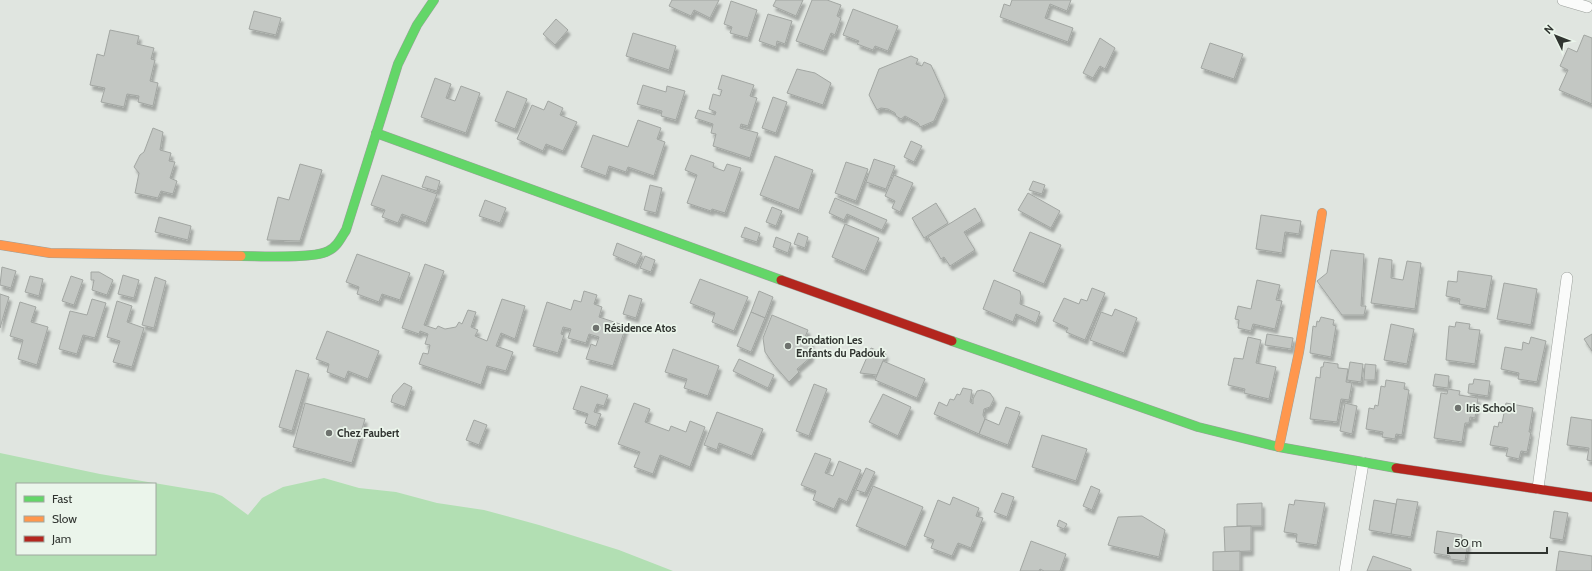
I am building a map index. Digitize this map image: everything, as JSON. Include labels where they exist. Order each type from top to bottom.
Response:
[{"type":"main road","points":[[0,245],[50,253],[254,256],[317,255],[330,251],[338,243],[346,230],[398,64],[407,43],[434,0]]},
{"type":"main road","points":[[376,133],[865,312],[1198,427],[1279,447],[1363,463],[1592,497]]},
{"type":"main road","points":[[1279,447],[1299,352],[1322,213]]},
{"type":"street","points":[[1563,0],[1587,6]]},
{"type":"street","points":[[1538,488],[1567,278]]},
{"type":"street","points":[[1346,571],[1363,463]]},
{"type":"shaded area","points":[[0,453],[100,474],[154,483],[16,483],[16,555],[156,555],[156,483],[214,493],[222,496],[248,515],[262,498],[283,487],[324,478],[359,488],[396,492],[437,503],[484,510],[539,525],[619,550],[673,571],[0,571]]},
{"type":"building","points":[[672,0],[719,0],[710,18],[694,10],[691,16],[669,6]]},
{"type":"building","points":[[776,0],[803,0],[796,16],[773,6]]},
{"type":"building","points":[[812,0],[827,0],[841,5],[837,16],[841,18],[835,35],[831,33],[824,51],[796,41]]},
{"type":"building","points":[[1012,0],[1071,0],[1067,11],[1050,4],[1045,18],[1073,28],[1068,42],[1000,17],[1004,4],[1010,6]]},
{"type":"building","points":[[731,1],[757,10],[748,38],[730,33],[732,27],[724,24]]},
{"type":"building","points":[[853,9],[898,26],[888,51],[875,46],[873,50],[857,44],[859,41],[843,35]]},
{"type":"building","points":[[254,11],[281,18],[276,35],[249,29]]},
{"type":"building","points":[[768,14],[792,21],[785,44],[777,41],[776,47],[759,41]]},
{"type":"building","points":[[556,19],[568,30],[555,45],[543,34]]},
{"type":"building","points":[[110,30],[139,36],[137,44],[154,48],[151,59],[155,60],[150,81],[158,83],[153,106],[138,102],[139,96],[127,94],[124,107],[101,102],[105,88],[90,85],[97,54],[104,56]]},
{"type":"building","points":[[633,33],[676,46],[669,70],[626,56]]},
{"type":"building","points":[[1584,35],[1592,38],[1592,104],[1559,90],[1568,70],[1560,66],[1568,48],[1577,52]]},
{"type":"building","points":[[1100,38],[1115,48],[1105,69],[1100,66],[1093,78],[1083,73]]},
{"type":"building","points":[[1210,43],[1243,54],[1234,79],[1201,68]]},
{"type":"building","points":[[911,56],[918,59],[916,64],[922,66],[924,62],[931,65],[945,96],[934,121],[920,127],[918,123],[905,116],[901,119],[888,109],[881,108],[877,110],[869,95],[879,69]]},
{"type":"building","points":[[797,69],[815,73],[831,83],[823,105],[787,93]]},
{"type":"building","points":[[722,75],[754,85],[750,96],[757,98],[748,126],[741,124],[740,128],[758,133],[750,158],[713,146],[716,134],[711,133],[713,124],[695,118],[698,110],[715,115],[716,112],[709,109],[713,94],[720,96],[722,90],[718,89]]},
{"type":"building","points":[[435,78],[451,84],[446,98],[455,101],[461,86],[480,93],[466,133],[421,117]]},
{"type":"building","points":[[643,85],[666,92],[667,86],[685,91],[676,120],[661,116],[662,111],[637,104]]},
{"type":"building","points":[[507,91],[527,99],[515,129],[495,121]]},
{"type":"building","points":[[773,97],[787,102],[776,133],[762,128]]},
{"type":"building","points":[[548,101],[563,108],[560,115],[577,122],[563,151],[546,144],[543,151],[517,139],[532,105],[544,110]]},
{"type":"building","points":[[638,120],[661,128],[657,139],[665,142],[654,176],[628,167],[626,172],[609,166],[606,176],[581,167],[593,135],[628,147]]},
{"type":"building","points":[[153,128],[163,132],[160,150],[171,153],[169,161],[175,162],[170,178],[177,181],[173,194],[161,191],[158,198],[135,193],[139,173],[134,167],[140,155],[144,152]]},
{"type":"building","points":[[911,141],[922,146],[914,162],[904,157]]},
{"type":"building","points":[[691,155],[714,163],[713,167],[724,171],[727,164],[741,168],[725,213],[712,209],[711,211],[687,203],[697,175],[685,170]]},
{"type":"building","points":[[775,156],[813,170],[799,210],[760,195]]},
{"type":"building","points":[[874,159],[895,166],[886,189],[866,182]]},
{"type":"building","points":[[846,162],[868,169],[856,201],[835,193]]},
{"type":"building","points":[[300,164],[322,170],[300,241],[267,240],[278,197],[289,200]]},
{"type":"building","points":[[382,175],[437,194],[426,223],[402,214],[398,223],[382,217],[385,210],[371,205]]},
{"type":"building","points":[[894,175],[913,183],[900,212],[892,208],[895,201],[885,196]]},
{"type":"building","points":[[426,176],[440,181],[437,191],[422,187]]},
{"type":"building","points":[[1033,181],[1045,185],[1042,194],[1029,190]]},
{"type":"building","points":[[650,185],[662,188],[656,213],[644,210]]},
{"type":"building","points":[[1028,193],[1060,211],[1051,228],[1018,210]]},
{"type":"building","points":[[835,198],[887,220],[882,230],[847,214],[844,220],[829,213]]},
{"type":"building","points":[[485,200],[506,208],[500,223],[479,216]]},
{"type":"building","points":[[936,203],[948,223],[924,238],[912,218]]},
{"type":"building","points":[[772,207],[782,211],[776,226],[766,222]]},
{"type":"building","points":[[975,208],[982,221],[964,232],[975,250],[950,266],[944,257],[941,259],[928,237]]},
{"type":"building","points":[[1261,215],[1301,221],[1299,234],[1285,232],[1282,253],[1256,249]]},
{"type":"building","points":[[159,217],[191,226],[188,240],[155,232]]},
{"type":"building","points":[[845,224],[879,238],[865,271],[832,257]]},
{"type":"building","points":[[745,227],[760,233],[757,242],[741,237]]},
{"type":"building","points":[[1030,232],[1061,245],[1044,284],[1013,271]]},
{"type":"building","points":[[798,233],[808,237],[805,248],[794,244]]},
{"type":"building","points":[[776,237],[791,243],[788,253],[773,247]]},
{"type":"building","points":[[617,243],[642,253],[636,265],[613,255]]},
{"type":"building","points":[[1331,250],[1364,254],[1361,306],[1366,306],[1364,315],[1342,315],[1317,281],[1327,273]]},
{"type":"building","points":[[357,254],[410,273],[400,300],[382,294],[379,302],[357,294],[359,287],[346,282]]},
{"type":"building","points":[[645,256],[655,260],[651,272],[640,268]]},
{"type":"building","points":[[1379,258],[1392,260],[1391,278],[1403,280],[1407,261],[1421,263],[1415,309],[1371,303]]},
{"type":"building","points":[[425,264],[444,271],[424,325],[436,329],[438,326],[445,329],[456,327],[459,322],[462,324],[468,310],[476,312],[471,327],[478,330],[475,336],[487,341],[502,299],[525,306],[515,339],[501,333],[496,346],[513,352],[506,371],[487,366],[481,385],[419,364],[423,353],[428,354],[430,345],[425,344],[428,334],[420,331],[419,334],[402,328]]},
{"type":"building","points":[[2,267],[16,271],[11,288],[0,285]]},
{"type":"building","points":[[1458,271],[1492,276],[1486,309],[1459,304],[1460,299],[1446,296],[1448,281],[1457,282]]},
{"type":"building","points":[[91,272],[99,272],[113,280],[107,295],[92,290],[94,280],[91,280]]},
{"type":"building","points":[[123,275],[139,280],[134,298],[118,294]]},
{"type":"building","points":[[30,276],[43,279],[39,296],[25,292]]},
{"type":"building","points":[[71,276],[83,280],[74,305],[62,301]]},
{"type":"building","points":[[155,277],[166,281],[154,328],[142,325]]},
{"type":"building","points":[[700,279],[748,297],[734,331],[712,322],[715,313],[690,303]]},
{"type":"building","points":[[994,280],[1020,291],[1020,304],[1040,312],[1036,323],[1016,314],[1013,322],[983,309]]},
{"type":"building","points":[[1257,280],[1280,285],[1276,300],[1282,301],[1275,329],[1253,324],[1251,331],[1238,328],[1239,320],[1235,319],[1238,306],[1251,309]]},
{"type":"building","points":[[1504,283],[1537,289],[1531,325],[1497,319]]},
{"type":"building","points":[[1092,288],[1105,293],[1085,340],[1066,332],[1068,328],[1053,321],[1064,298],[1079,304],[1081,299],[1087,301]]},
{"type":"building","name":"Résidence Atos","points":[[584,291],[597,295],[594,304],[602,307],[599,317],[626,326],[613,366],[586,359],[591,344],[596,346],[599,337],[589,334],[586,343],[568,338],[571,329],[563,327],[561,334],[564,335],[558,353],[533,346],[547,302],[571,310],[574,300],[581,302]]},
{"type":"building","points":[[759,291],[773,297],[765,318],[751,312]]},
{"type":"building","points":[[0,294],[9,297],[0,328]]},
{"type":"building","points":[[629,295],[642,299],[636,318],[623,314]]},
{"type":"building","points":[[92,299],[106,303],[95,338],[83,335],[77,354],[59,349],[70,311],[87,315]]},
{"type":"building","points":[[117,301],[132,306],[127,322],[144,328],[132,367],[113,362],[120,341],[107,337]]},
{"type":"building","points":[[20,302],[36,307],[31,322],[48,327],[37,365],[18,359],[23,340],[10,336]]},
{"type":"building","points":[[1115,309],[1137,318],[1124,353],[1090,340],[1101,312],[1112,316]]},
{"type":"building","points":[[751,312],[765,318],[751,352],[737,346]]},
{"type":"building","name":"Fondation Les Enfants du Padouk","points":[[772,315],[808,330],[805,337],[811,340],[811,357],[797,369],[799,372],[789,382],[765,352],[763,338]]},
{"type":"building","points":[[1321,317],[1334,320],[1333,325],[1336,326],[1331,357],[1310,353],[1313,326],[1316,327],[1317,321],[1319,322]]},
{"type":"building","points":[[1456,322],[1470,324],[1469,329],[1480,330],[1475,364],[1446,360],[1449,326],[1455,327]]},
{"type":"building","points":[[1391,324],[1414,329],[1407,364],[1384,360]]},
{"type":"building","points":[[327,331],[379,351],[368,379],[348,371],[345,379],[327,372],[329,364],[316,359]]},
{"type":"building","points":[[1267,334],[1293,338],[1291,349],[1265,345]]},
{"type":"building","points":[[1592,334],[1592,351],[1584,339]]},
{"type":"building","points":[[1248,337],[1261,340],[1256,363],[1276,367],[1269,399],[1244,393],[1245,389],[1228,385],[1234,358],[1243,359]]},
{"type":"building","points":[[1531,337],[1546,341],[1537,382],[1518,379],[1519,373],[1501,369],[1505,347],[1522,350],[1523,342],[1529,344]]},
{"type":"building","points":[[871,348],[886,354],[877,375],[860,373]]},
{"type":"building","points":[[673,349],[719,366],[708,396],[684,388],[687,379],[665,372]]},
{"type":"building","points":[[739,359],[774,375],[768,388],[733,371]]},
{"type":"building","points":[[883,361],[925,379],[917,398],[875,380]]},
{"type":"building","points":[[1324,362],[1338,364],[1338,368],[1348,369],[1346,382],[1352,383],[1349,400],[1341,399],[1337,422],[1310,419],[1316,377],[1320,378],[1321,367],[1323,367]]},
{"type":"building","points":[[1350,362],[1363,364],[1361,382],[1347,380]]},
{"type":"building","points":[[1365,364],[1376,365],[1375,380],[1364,380]]},
{"type":"building","points":[[296,370],[309,374],[292,431],[279,427]]},
{"type":"building","points":[[1435,374],[1449,376],[1448,388],[1433,386]]},
{"type":"building","points":[[1474,379],[1490,381],[1488,396],[1468,393],[1469,384],[1473,384]]},
{"type":"building","points":[[1386,380],[1405,383],[1404,389],[1409,390],[1402,435],[1396,434],[1395,439],[1382,437],[1383,432],[1366,429],[1369,408],[1374,409],[1375,405],[1378,406],[1381,386],[1385,387]]},
{"type":"building","points":[[404,383],[412,387],[405,407],[391,402],[393,395]]},
{"type":"building","points":[[814,384],[827,389],[809,436],[796,431]]},
{"type":"building","points":[[581,386],[608,395],[604,406],[597,404],[594,412],[601,414],[596,427],[585,423],[588,414],[573,409]]},
{"type":"building","points":[[963,388],[972,390],[970,402],[973,404],[973,399],[977,391],[982,390],[990,393],[994,399],[990,407],[984,409],[983,415],[985,419],[979,434],[934,414],[939,402],[947,406],[950,399],[954,400],[957,394],[960,395]]},
{"type":"building","name":"Iris School","points":[[1448,389],[1460,391],[1459,395],[1478,398],[1475,418],[1470,417],[1469,423],[1465,423],[1462,442],[1434,438],[1441,393],[1447,394]]},
{"type":"building","points":[[883,394],[911,407],[898,436],[869,422]]},
{"type":"building","name":"Chez Faubert","points":[[305,403],[365,419],[352,463],[293,447]]},
{"type":"building","points":[[634,403],[650,409],[645,422],[669,431],[671,426],[686,432],[690,421],[705,427],[690,467],[660,455],[653,474],[634,467],[640,452],[618,444]]},
{"type":"building","points":[[1345,403],[1357,406],[1352,434],[1340,431]]},
{"type":"building","points":[[1506,403],[1533,408],[1529,432],[1531,432],[1527,452],[1521,451],[1519,459],[1506,456],[1508,448],[1490,445],[1494,426],[1498,427],[1499,422],[1502,423]]},
{"type":"building","points":[[1006,407],[1020,412],[1008,445],[979,434],[985,419],[999,425]]},
{"type":"building","points":[[717,412],[763,429],[752,456],[719,443],[717,450],[704,445]]},
{"type":"building","points":[[1571,417],[1592,420],[1592,461],[1587,460],[1589,448],[1567,445]]},
{"type":"building","points":[[474,420],[487,425],[479,445],[466,440]]},
{"type":"building","points":[[1042,435],[1087,449],[1076,481],[1032,467]]},
{"type":"building","points":[[815,453],[831,459],[825,473],[833,476],[839,461],[861,470],[847,502],[839,498],[834,509],[813,500],[816,491],[801,485]]},
{"type":"building","points":[[866,468],[875,472],[865,493],[856,490]]},
{"type":"building","points":[[873,486],[923,507],[906,547],[856,526]]},
{"type":"building","points":[[1091,486],[1100,490],[1092,510],[1083,506]]},
{"type":"building","points":[[1002,493],[1014,497],[1007,517],[994,512]]},
{"type":"building","points":[[953,497],[979,508],[976,516],[983,518],[971,548],[958,543],[952,556],[931,548],[934,540],[924,536],[938,500],[950,505]]},
{"type":"building","points":[[1397,499],[1418,502],[1411,537],[1391,534]]},
{"type":"building","points":[[1295,500],[1325,503],[1317,545],[1296,542],[1297,534],[1284,532],[1289,504],[1294,505]]},
{"type":"building","points":[[1374,500],[1396,504],[1391,534],[1369,530]]},
{"type":"building","points":[[1262,503],[1262,526],[1237,526],[1237,504]]},
{"type":"building","points":[[1554,511],[1568,513],[1563,540],[1550,538]]},
{"type":"building","points":[[1142,516],[1165,530],[1159,557],[1108,545],[1118,517]]},
{"type":"building","points":[[1059,520],[1067,524],[1064,529],[1057,526]]},
{"type":"building","points":[[1251,526],[1251,551],[1225,552],[1224,527]]},
{"type":"building","points":[[1437,531],[1462,535],[1461,541],[1468,542],[1465,561],[1450,559],[1450,556],[1434,553]]},
{"type":"building","points":[[1031,541],[1066,554],[1060,571],[1044,571],[1040,569],[1039,571],[1020,571]]},
{"type":"building","points":[[1240,551],[1240,571],[1213,571],[1213,552]]},
{"type":"building","points":[[1559,551],[1592,556],[1592,571],[1556,571]]},
{"type":"building","points":[[1373,556],[1411,569],[1411,571],[1367,571]]},
{"type":"traffic: fast","points":[[241,256],[321,254],[334,247],[338,242],[346,230],[398,64],[417,25],[434,0]]},
{"type":"traffic: fast","points":[[376,133],[781,280]]},
{"type":"traffic: fast","points":[[952,341],[1198,427],[1279,447],[1396,468]]},
{"type":"traffic: slow","points":[[1279,447],[1299,352],[1322,213]]},
{"type":"traffic: slow","points":[[0,245],[50,253],[241,256]]},
{"type":"traffic: jam","points":[[781,280],[952,341]]},
{"type":"traffic: jam","points":[[1396,468],[1592,497]]},
{"type":"place","name":"Résidence Atos","points":[[596,328]]},
{"type":"place","name":"Fondation Les Enfants du Padouk","points":[[788,346]]},
{"type":"place","name":"Iris School","points":[[1458,408]]},
{"type":"place","name":"Chez Faubert","points":[[329,433]]}]
